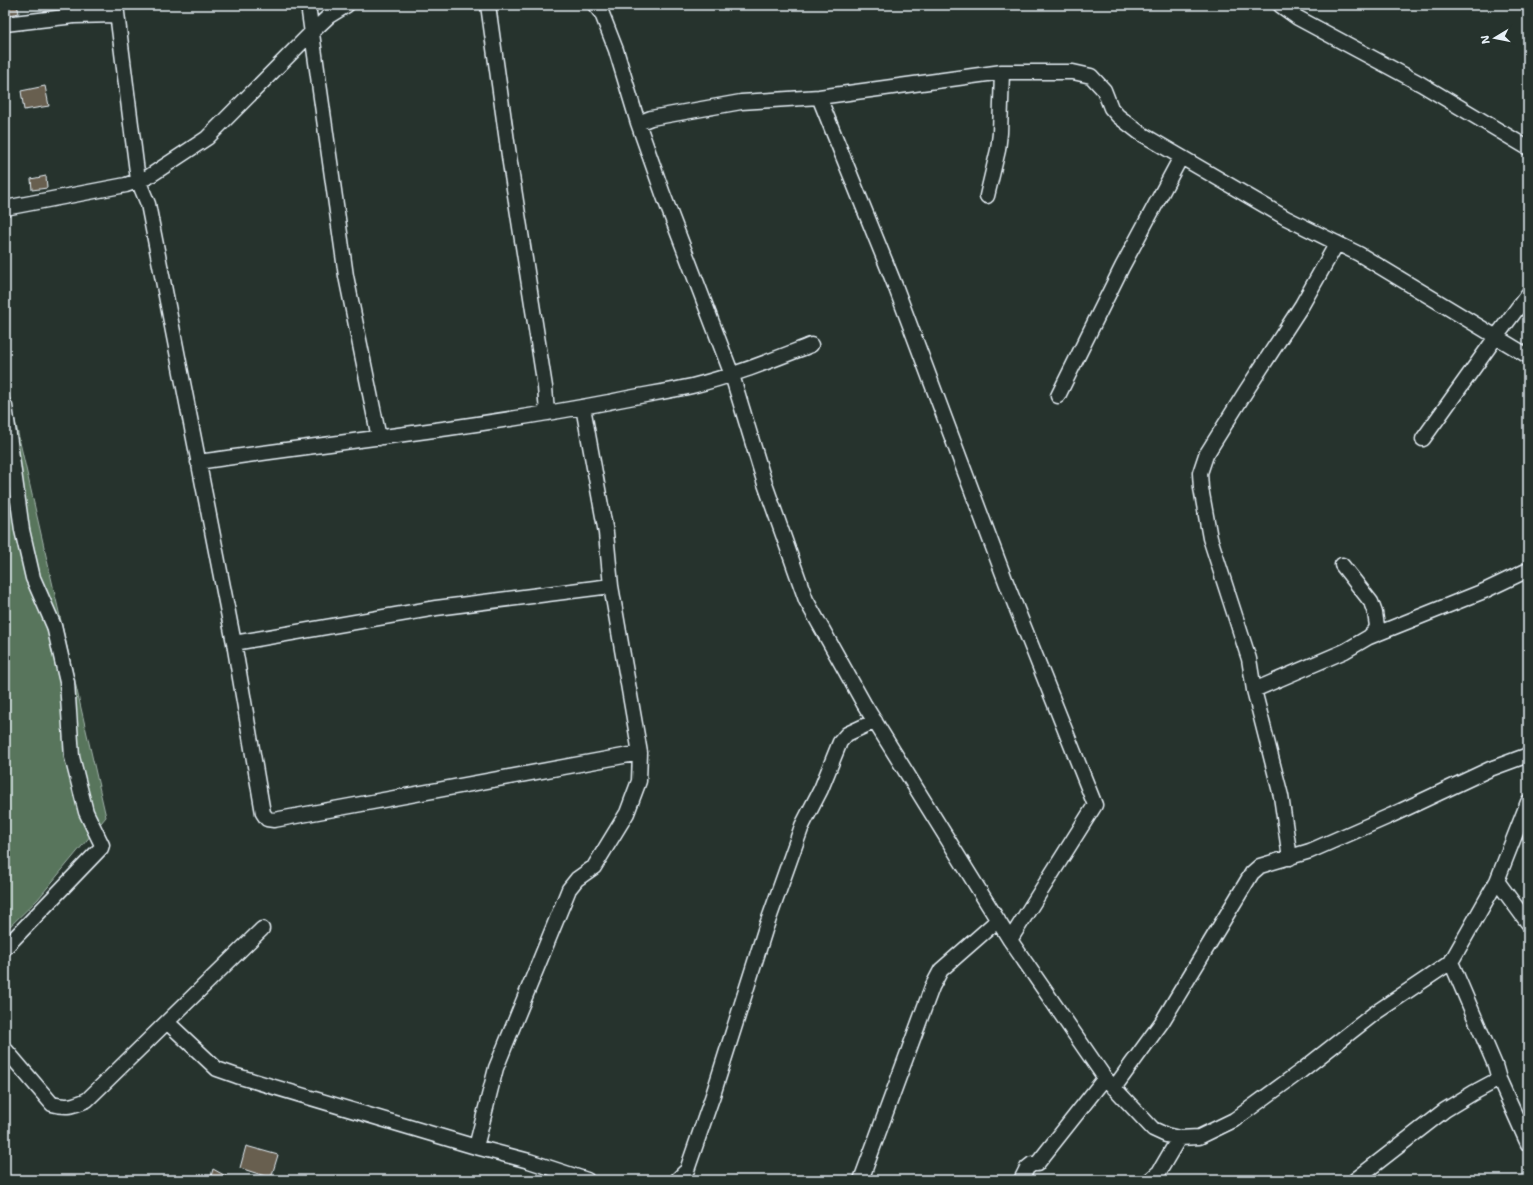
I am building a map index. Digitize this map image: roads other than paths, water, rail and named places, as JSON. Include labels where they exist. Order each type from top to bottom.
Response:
[{"type":"street","points":[[308,5],[313,31],[346,276],[378,438]]},
{"type":"street","points":[[5,208],[126,185],[148,177],[207,138],[313,31],[329,16],[347,5]]},
{"type":"street","points":[[488,5],[510,163],[545,387],[547,413]]},
{"type":"street","points":[[595,5],[602,14],[616,50],[638,123],[663,194],[732,374],[765,484],[806,600],[875,721],[1010,940],[1109,1083],[1153,1129],[1166,1135],[1179,1138],[1199,1137],[1234,1120],[1301,1071],[1375,1013],[1450,962],[1496,881],[1528,802]]},
{"type":"street","points":[[1280,5],[1305,21],[1421,84],[1528,148]]},
{"type":"street","points":[[5,24],[116,10],[138,180],[148,204],[234,643],[263,813],[268,819],[274,820],[640,753]]},
{"type":"street","points":[[638,123],[651,118],[741,102],[819,98],[1002,72],[1073,72],[1091,76],[1104,90],[1111,108],[1118,116],[1140,133],[1286,218],[1359,254],[1528,356]]},
{"type":"street","points":[[987,196],[1000,138],[1002,72]]},
{"type":"street","points":[[819,98],[896,288],[1006,582],[1095,805],[1010,940]]},
{"type":"street","points":[[1058,396],[1122,267],[1181,157]]},
{"type":"street","points":[[1290,858],[1281,796],[1254,690],[1249,659],[1210,538],[1201,488],[1200,473],[1206,455],[1302,305],[1337,243]]},
{"type":"street","points":[[1423,439],[1528,294]]},
{"type":"street","points":[[198,462],[378,438],[583,407],[692,386],[732,374],[811,345]]},
{"type":"street","points":[[5,406],[22,530],[33,578],[54,626],[67,682],[72,757],[86,812],[102,845],[101,848],[5,948]]},
{"type":"street","points":[[476,1147],[496,1068],[569,889],[577,879],[594,867],[627,813],[639,781],[640,753],[611,586],[606,533],[583,407]]},
{"type":"street","points":[[1342,566],[1370,602],[1375,613],[1377,626],[1370,637]]},
{"type":"street","points":[[1254,690],[1345,651],[1370,637],[1484,591],[1528,570]]},
{"type":"street","points":[[234,643],[436,608],[611,586]]},
{"type":"street","points":[[677,1180],[687,1170],[713,1095],[765,930],[802,826],[821,789],[840,742],[847,734],[875,721]]},
{"type":"street","points":[[1022,1180],[1027,1168],[1032,1164],[1037,1164],[1162,1022],[1252,873],[1260,866],[1310,851],[1386,818],[1490,769],[1528,755]]},
{"type":"street","points":[[1496,881],[1528,923]]},
{"type":"street","points":[[861,1180],[937,977],[941,970],[998,920]]},
{"type":"street","points":[[5,1049],[52,1104],[62,1107],[73,1106],[87,1100],[262,929]]},
{"type":"street","points":[[1450,962],[1528,1144]]},
{"type":"street","points":[[167,1022],[217,1068],[237,1076],[476,1147],[529,1161],[587,1180]]},
{"type":"street","points":[[1355,1180],[1445,1110],[1499,1079]]},
{"type":"street","points":[[1150,1180],[1159,1172],[1179,1138]]}]
